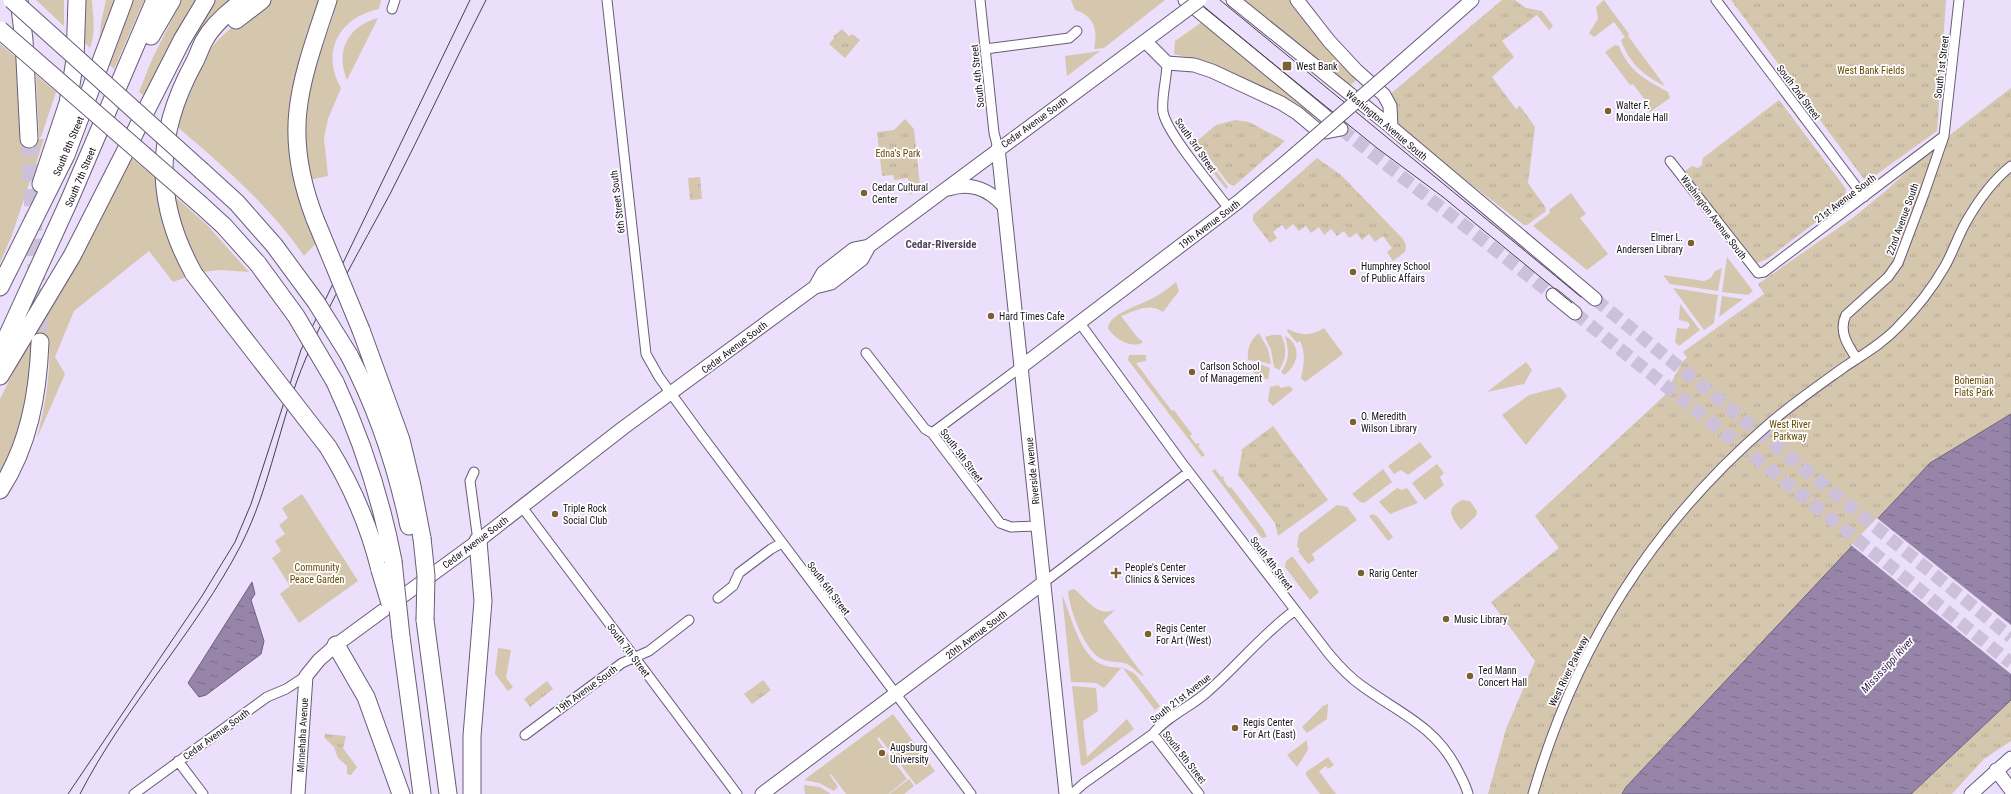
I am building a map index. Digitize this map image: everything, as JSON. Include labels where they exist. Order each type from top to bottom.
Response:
[{"type":"highway","points":[[12,0],[242,208],[274,245],[316,302],[349,355],[371,400],[384,432],[401,494],[418,542]]},
{"type":"highway","points":[[19,0],[24,40],[29,138]]},
{"type":"highway","points":[[14,258],[68,103],[75,60],[76,0]]},
{"type":"highway","name":"South 8th Street","points":[[0,287],[66,155],[124,0]]},
{"type":"highway","name":"South 7th Street","points":[[0,352],[69,201],[156,0]]},
{"type":"highway","points":[[69,201],[149,39],[172,0]]},
{"type":"highway","points":[[0,376],[72,256],[182,40],[206,0]]},
{"type":"highway","points":[[244,0],[212,29],[204,41],[177,98],[167,138],[164,163],[164,190],[169,216],[177,240],[194,274],[328,447],[339,464],[365,517],[386,565]]},
{"type":"highway","points":[[199,54],[216,36],[262,0]]},
{"type":"highway","points":[[328,0],[299,95],[296,130],[300,174],[315,219],[361,330],[401,440],[412,486],[425,620],[448,794]]},
{"type":"highway","points":[[0,30],[224,226],[258,264],[299,321],[335,382],[358,435],[374,481],[386,565],[401,637],[422,794]]},
{"type":"highway","points":[[0,490],[23,443],[32,412],[38,378],[40,342]]},
{"type":"highway","points":[[472,794],[472,736],[483,601],[478,541]]},
{"type":"highway","points":[[336,645],[366,697],[401,794]]},
{"type":"street","name":"6th Street South","points":[[607,0],[646,354],[652,366],[671,394]]},
{"type":"street","name":"South 4th Street","points":[[980,0],[994,133],[998,148]]},
{"type":"street","points":[[1145,41],[1167,63],[1194,64],[1281,103],[1297,113],[1315,128],[1326,132],[1341,129],[1185,0]]},
{"type":"street","name":"Cedar Avenue South","points":[[134,794],[267,697],[286,689],[306,676],[319,660],[336,645],[478,541],[623,428],[815,287],[823,273],[854,249],[869,246],[998,148],[1200,0]]},
{"type":"street","name":"Washington Avenue South","points":[[1233,0],[1391,127],[1595,299]]},
{"type":"street","points":[[1296,0],[1329,41],[1356,70],[1384,95],[1390,106],[1391,127]]},
{"type":"street","name":"19th Avenue South","points":[[932,433],[1229,209],[1293,156],[1472,0]]},
{"type":"street","name":"South 2nd Street","points":[[1716,0],[1864,197]]},
{"type":"street","name":"South 1st Street","points":[[1944,136],[1959,0]]},
{"type":"street","points":[[985,49],[1069,38],[1077,31]]},
{"type":"street","name":"South 3rd Street","points":[[1167,63],[1163,101],[1164,117],[1170,130],[1229,209]]},
{"type":"street","name":"21st Avenue South","points":[[1758,273],[1764,272],[1944,136]]},
{"type":"street","name":"22nd Avenue South","points":[[1857,359],[1844,336],[1843,320],[1846,315],[1888,277],[1898,263],[1944,136]]},
{"type":"street","name":"Riverside Avenue","points":[[998,148],[1066,794]]},
{"type":"street","name":"Washington Avenue South","points":[[1670,161],[1758,273]]},
{"type":"street","name":"West River Parkway","points":[[1532,794],[1558,717],[1582,665],[1614,604],[1642,562],[1677,516],[1734,456],[1806,394],[1870,351],[1897,329],[1922,301],[1946,265],[1966,222],[1982,197],[2001,174],[2011,166]]},
{"type":"street","points":[[942,191],[960,185],[970,186],[992,194],[1003,205]]},
{"type":"street","points":[[1553,296],[1575,313]]},
{"type":"street","name":"South 4th Street","points":[[1079,322],[1189,472],[1294,611],[1348,674],[1362,686],[1415,720],[1434,736],[1450,755],[1468,794]]},
{"type":"street","name":"South 5th Street","points":[[866,353],[925,429],[932,433],[1000,523],[1011,527],[1038,526]]},
{"type":"street","name":"South 6th Street","points":[[671,394],[971,794]]},
{"type":"street","points":[[474,472],[470,481],[478,541]]},
{"type":"street","name":"20th Avenue South","points":[[762,794],[1043,584],[1189,472]]},
{"type":"street","name":"South 7th Street","points":[[522,507],[737,794]]},
{"type":"street","points":[[718,598],[733,586],[739,573],[771,548],[782,543]]},
{"type":"street","name":"South 21st Avenue","points":[[1072,794],[1083,784],[1153,734],[1159,726],[1207,693],[1266,633],[1294,611]]},
{"type":"street","name":"19th Avenue South","points":[[524,735],[622,663],[648,651],[689,620]]},
{"type":"street","name":"Minnehaha Avenue","points":[[298,794],[306,676]]},
{"type":"street","name":"South 5th Street","points":[[1153,734],[1199,794]]},
{"type":"street","points":[[1972,794],[1996,770],[2011,758]]},
{"type":"street","points":[[178,761],[203,794]]},
{"type":"street","points":[[1996,770],[2011,790]]},
{"type":"green space","points":[[36,0],[64,0],[64,26]]},
{"type":"green space","points":[[84,0],[92,0],[94,30],[90,48],[84,42]]},
{"type":"green space","points":[[106,0],[116,0],[99,45],[101,23]]},
{"type":"green space","points":[[130,0],[144,0],[114,69],[106,62]]},
{"type":"green space","points":[[182,0],[200,0],[148,98],[139,92],[153,57]]},
{"type":"green space","points":[[211,0],[234,0],[204,32],[194,27]]},
{"type":"green space","points":[[268,0],[323,0],[293,96],[318,241],[304,256],[276,219],[260,202],[227,170],[174,124],[187,91],[209,50],[233,26]]},
{"type":"green space","points":[[337,0],[381,0],[379,9],[365,13],[354,20],[344,28],[338,38],[334,49],[333,61],[335,74],[341,88],[328,119],[324,138],[328,176],[310,180],[303,148],[301,129],[302,114],[305,98],[328,32]]},
{"type":"green space","points":[[1071,0],[1165,0],[1104,48],[1094,49],[1096,36],[1094,25],[1087,16],[1075,10]]},
{"type":"green space","points":[[1241,0],[1289,0],[1306,21],[1359,78],[1348,87]]},
{"type":"green space","points":[[1502,0],[1515,0],[1526,8],[1542,11],[1553,26],[1549,30],[1537,15],[1502,41],[1514,57],[1492,77],[1516,109],[1520,106],[1535,127],[1528,183],[1546,208],[1546,211],[1527,225],[1524,225],[1409,137],[1398,124],[1397,114],[1388,96]]},
{"type":"green space","points":[[1604,0],[1629,34],[1628,36],[1665,86],[1650,78],[1633,62],[1621,40],[1625,37],[1614,22],[1594,37],[1589,33],[1598,19],[1596,7]]},
{"type":"green space","name":"West Bank Fields","points":[[1731,0],[1946,0],[1937,131],[1866,182]]},
{"type":"green space","points":[[378,18],[347,80],[343,59],[347,41],[352,33],[359,27]]},
{"type":"green space","points":[[1202,22],[1315,114],[1309,119],[1194,59],[1174,54],[1175,41]]},
{"type":"green space","points":[[842,29],[849,36],[852,34],[860,40],[845,58],[829,44],[834,38],[833,37]]},
{"type":"green space","points":[[0,44],[18,59],[21,138],[44,139],[12,235],[0,263]]},
{"type":"green space","points":[[1615,45],[1619,46],[1623,55],[1633,69],[1645,79],[1668,92],[1670,98],[1650,112],[1645,106],[1648,104],[1633,84],[1630,85],[1605,52]]},
{"type":"green space","points":[[1100,51],[1067,76],[1065,56]]},
{"type":"green space","points":[[36,75],[56,92],[41,137],[39,137]]},
{"type":"green space","name":"West River Parkway","points":[[2011,88],[2011,414],[1930,463],[1626,787],[1622,794],[1488,794],[1506,729],[1535,661],[1491,602],[1559,548],[1535,516],[1664,396],[1683,361],[1687,358],[1683,352],[1764,294],[1758,284],[1854,217],[1888,189],[1925,154]]},
{"type":"green space","points":[[1779,100],[1846,189],[1844,201],[1767,259],[1757,263],[1753,262],[1685,171],[1692,166],[1698,168],[1702,165],[1703,158]]},
{"type":"green space","name":"Edna's Park","points":[[905,119],[914,129],[920,186],[910,195],[908,178],[894,180],[893,175],[882,176],[877,132],[894,130]]},
{"type":"green space","points":[[1235,120],[1249,122],[1285,141],[1234,186],[1228,183],[1197,141],[1216,125]]},
{"type":"green space","points":[[1195,142],[1228,187],[1226,189],[1194,148]]},
{"type":"green space","points":[[129,156],[158,180],[189,276],[173,282],[149,251],[74,311],[55,357],[65,374],[37,438],[47,390],[49,341],[32,342],[32,360],[21,430],[0,476],[0,399],[28,343]]},
{"type":"green space","points":[[1317,158],[1341,175],[1403,239],[1406,245],[1405,252],[1393,261],[1387,252],[1392,248],[1383,236],[1375,242],[1369,234],[1362,240],[1357,233],[1349,238],[1344,231],[1337,236],[1331,229],[1324,235],[1319,227],[1311,233],[1306,226],[1299,231],[1293,224],[1286,230],[1282,225],[1273,232],[1277,238],[1270,243],[1253,221],[1253,215]]},
{"type":"green space","points":[[700,177],[702,199],[690,200],[688,178]]},
{"type":"green space","points":[[1571,193],[1586,214],[1580,218],[1608,254],[1587,270],[1533,226],[1550,213],[1549,210]]},
{"type":"green space","points":[[172,194],[207,225],[249,272],[220,270],[202,272],[192,256]]},
{"type":"green space","points":[[1727,257],[1753,291],[1748,295],[1722,292]]},
{"type":"green space","points":[[1722,268],[1718,291],[1670,284],[1663,275],[1704,281],[1711,278],[1715,271]]},
{"type":"green space","points":[[1176,282],[1179,291],[1163,312],[1153,308],[1142,308],[1121,316],[1137,337],[1143,342],[1134,345],[1129,344],[1114,336],[1108,328],[1114,318],[1127,310],[1148,301],[1165,291]]},
{"type":"green space","points":[[1673,288],[1718,295],[1714,323],[1704,330]]},
{"type":"green space","points":[[1722,296],[1743,299],[1719,317]]},
{"type":"green space","points":[[1680,304],[1700,330],[1679,346],[1675,342],[1677,328],[1687,329],[1690,325],[1688,322],[1679,320]]},
{"type":"green space","points":[[1324,328],[1343,354],[1305,382],[1301,378],[1304,359],[1302,346],[1300,341],[1297,343],[1287,331],[1288,329],[1297,333],[1311,334]]},
{"type":"green space","points":[[1259,333],[1268,349],[1271,364],[1248,360],[1250,345]]},
{"type":"green space","points":[[1281,335],[1285,348],[1284,361],[1279,370],[1274,367],[1271,350],[1265,337]]},
{"type":"green space","points":[[1285,336],[1294,344],[1296,355],[1293,366],[1284,375],[1281,372],[1284,368],[1288,355]]},
{"type":"green space","points":[[1129,355],[1146,355],[1146,361],[1136,363],[1172,411],[1174,410],[1192,434],[1190,436],[1196,444],[1198,443],[1200,445],[1198,446],[1205,455],[1202,457],[1128,360]]},
{"type":"green space","points":[[1526,362],[1532,370],[1524,384],[1487,392]]},
{"type":"green space","points":[[1249,364],[1262,365],[1270,368],[1268,380],[1254,373]]},
{"type":"green space","points":[[1279,385],[1280,388],[1290,386],[1293,390],[1273,406],[1268,401],[1270,387]]},
{"type":"green space","points":[[1560,387],[1567,396],[1526,445],[1502,415],[1529,395]]},
{"type":"green space","points":[[1273,426],[1328,500],[1278,536],[1275,523],[1238,475],[1242,452],[1241,450]]},
{"type":"green space","points":[[1420,442],[1432,457],[1408,475],[1401,470],[1394,474],[1388,466]]},
{"type":"green space","points":[[1437,464],[1444,473],[1440,477],[1444,485],[1425,500],[1412,483]]},
{"type":"green space","points":[[1215,469],[1221,477],[1223,476],[1223,479],[1229,488],[1231,487],[1263,529],[1267,537],[1262,538],[1212,471]]},
{"type":"green space","points":[[1383,469],[1392,482],[1364,503],[1360,502],[1352,494]]},
{"type":"green space","points":[[1397,488],[1402,490],[1407,488],[1418,503],[1390,514],[1379,502]]},
{"type":"green space","name":"Community Peace Garden","points":[[302,494],[358,581],[299,623],[280,594],[290,586],[272,558],[281,551],[275,541],[285,534],[279,525],[288,518],[282,508]]},
{"type":"green space","points":[[1462,500],[1470,501],[1477,511],[1476,516],[1461,530],[1451,514],[1451,510],[1456,503]]},
{"type":"green space","points":[[1337,505],[1347,507],[1357,520],[1312,554],[1315,560],[1308,564],[1298,551],[1300,550],[1297,546],[1299,534]]},
{"type":"green space","points":[[1372,514],[1377,516],[1393,537],[1388,541],[1369,516]]},
{"type":"green space","points":[[1293,557],[1319,592],[1310,600],[1285,567],[1286,561]]},
{"type":"green space","points":[[1074,589],[1098,610],[1104,612],[1116,609],[1103,621],[1144,676],[1127,664],[1102,659],[1090,648],[1079,629],[1071,608],[1068,591]]},
{"type":"green space","points":[[1062,595],[1081,643],[1087,652],[1093,659],[1101,664],[1121,668],[1104,688],[1096,683],[1071,682]]},
{"type":"green space","points":[[498,648],[511,650],[506,678],[513,687],[508,691],[495,674]]},
{"type":"green space","points":[[1123,669],[1135,674],[1160,706],[1155,710]]},
{"type":"green space","points":[[763,680],[771,690],[752,704],[744,694]]},
{"type":"green space","points":[[547,681],[553,689],[530,707],[524,699]]},
{"type":"green space","points":[[1072,686],[1096,688],[1098,711],[1083,721],[1087,757],[1127,719],[1134,729],[1084,766],[1081,765]]},
{"type":"green space","points":[[2011,700],[2011,741],[1984,759],[1952,794],[1911,794]]},
{"type":"green space","points":[[1328,704],[1327,719],[1307,733],[1302,727],[1323,706]]},
{"type":"green space","name":"Augsburg University","points":[[893,714],[935,771],[916,785],[879,737],[877,739],[907,779],[888,794],[846,794],[831,774],[830,775],[838,787],[834,791],[819,783],[804,780]]},
{"type":"green space","points":[[325,734],[346,736],[343,748],[357,767],[351,775],[347,774],[347,766],[338,758],[334,747],[324,737]]},
{"type":"green space","points":[[1307,740],[1308,750],[1297,767],[1287,755]]},
{"type":"green space","points":[[1328,757],[1334,765],[1328,769],[1326,766],[1319,771],[1336,794],[1320,794],[1306,775],[1306,772]]},
{"type":"green space","points":[[909,779],[914,786],[904,794],[889,794]]},
{"type":"green space","points":[[804,785],[820,787],[831,794],[805,794]]},
{"type":"water","name":"Mississippi River","points":[[2011,414],[2011,700],[1911,794],[1622,794],[1626,787],[1930,463]]},
{"type":"water","points":[[252,582],[255,594],[251,600],[264,641],[261,654],[206,695],[199,697],[188,683]]},
{"type":"pier","points":[[1877,518],[2011,625],[2011,674],[1851,545]]},
{"type":"tunnel","points":[[1341,129],[1553,295]]},
{"type":"tunnel","points":[[29,139],[40,342]]},
{"type":"tunnel","points":[[1595,299],[2011,637]]},
{"type":"tunnel","points":[[1575,313],[2011,663]]},
{"type":"tram line","points":[[68,794],[202,596],[235,542],[251,504],[301,350],[470,0]]},
{"type":"tram line","points":[[80,794],[118,730],[203,608],[241,545],[260,499],[289,404],[315,337],[335,295],[390,194],[486,0]]},
{"type":"tram line","points":[[1195,0],[1377,148],[1443,197],[1572,303]]},
{"type":"tram line","points":[[1220,0],[1581,297]]},
{"type":"place","name":"West Bank","points":[[1287,66]]},
{"type":"place","name":"Walter F. Mondale Hall","points":[[1608,111]]},
{"type":"place","name":"Cedar Cultural Center","points":[[864,193]]},
{"type":"place","name":"Elmer L. Andersen Library","points":[[1691,243]]},
{"type":"place","name":"Humphrey School of Public Affairs","points":[[1353,272]]},
{"type":"place","name":"Hard Times Cafe","points":[[991,316]]},
{"type":"place","name":"Carlson School of Management","points":[[1192,372]]},
{"type":"place","name":"O. Meredith Wilson Library","points":[[1353,422]]},
{"type":"place","name":"Triple Rock Social Club","points":[[555,514]]},
{"type":"place","name":"People's Center Clinics & Services","points":[[1116,573]]},
{"type":"place","name":"Rarig Center","points":[[1361,573]]},
{"type":"place","name":"Music Library","points":[[1446,619]]},
{"type":"place","name":"Regis Center For Art (West)","points":[[1148,634]]},
{"type":"place","name":"Ted Mann Concert Hall","points":[[1470,676]]},
{"type":"place","name":"Regis Center For Art (East)","points":[[1235,728]]},
{"type":"place","name":"Augsburg University","points":[[882,753]]},
{"type":"district","name":"Cedar-Riverside","points":[[941,244]]},
{"type":"park label","name":"Bohemian Flats Park","points":[[1974,386]]}]
